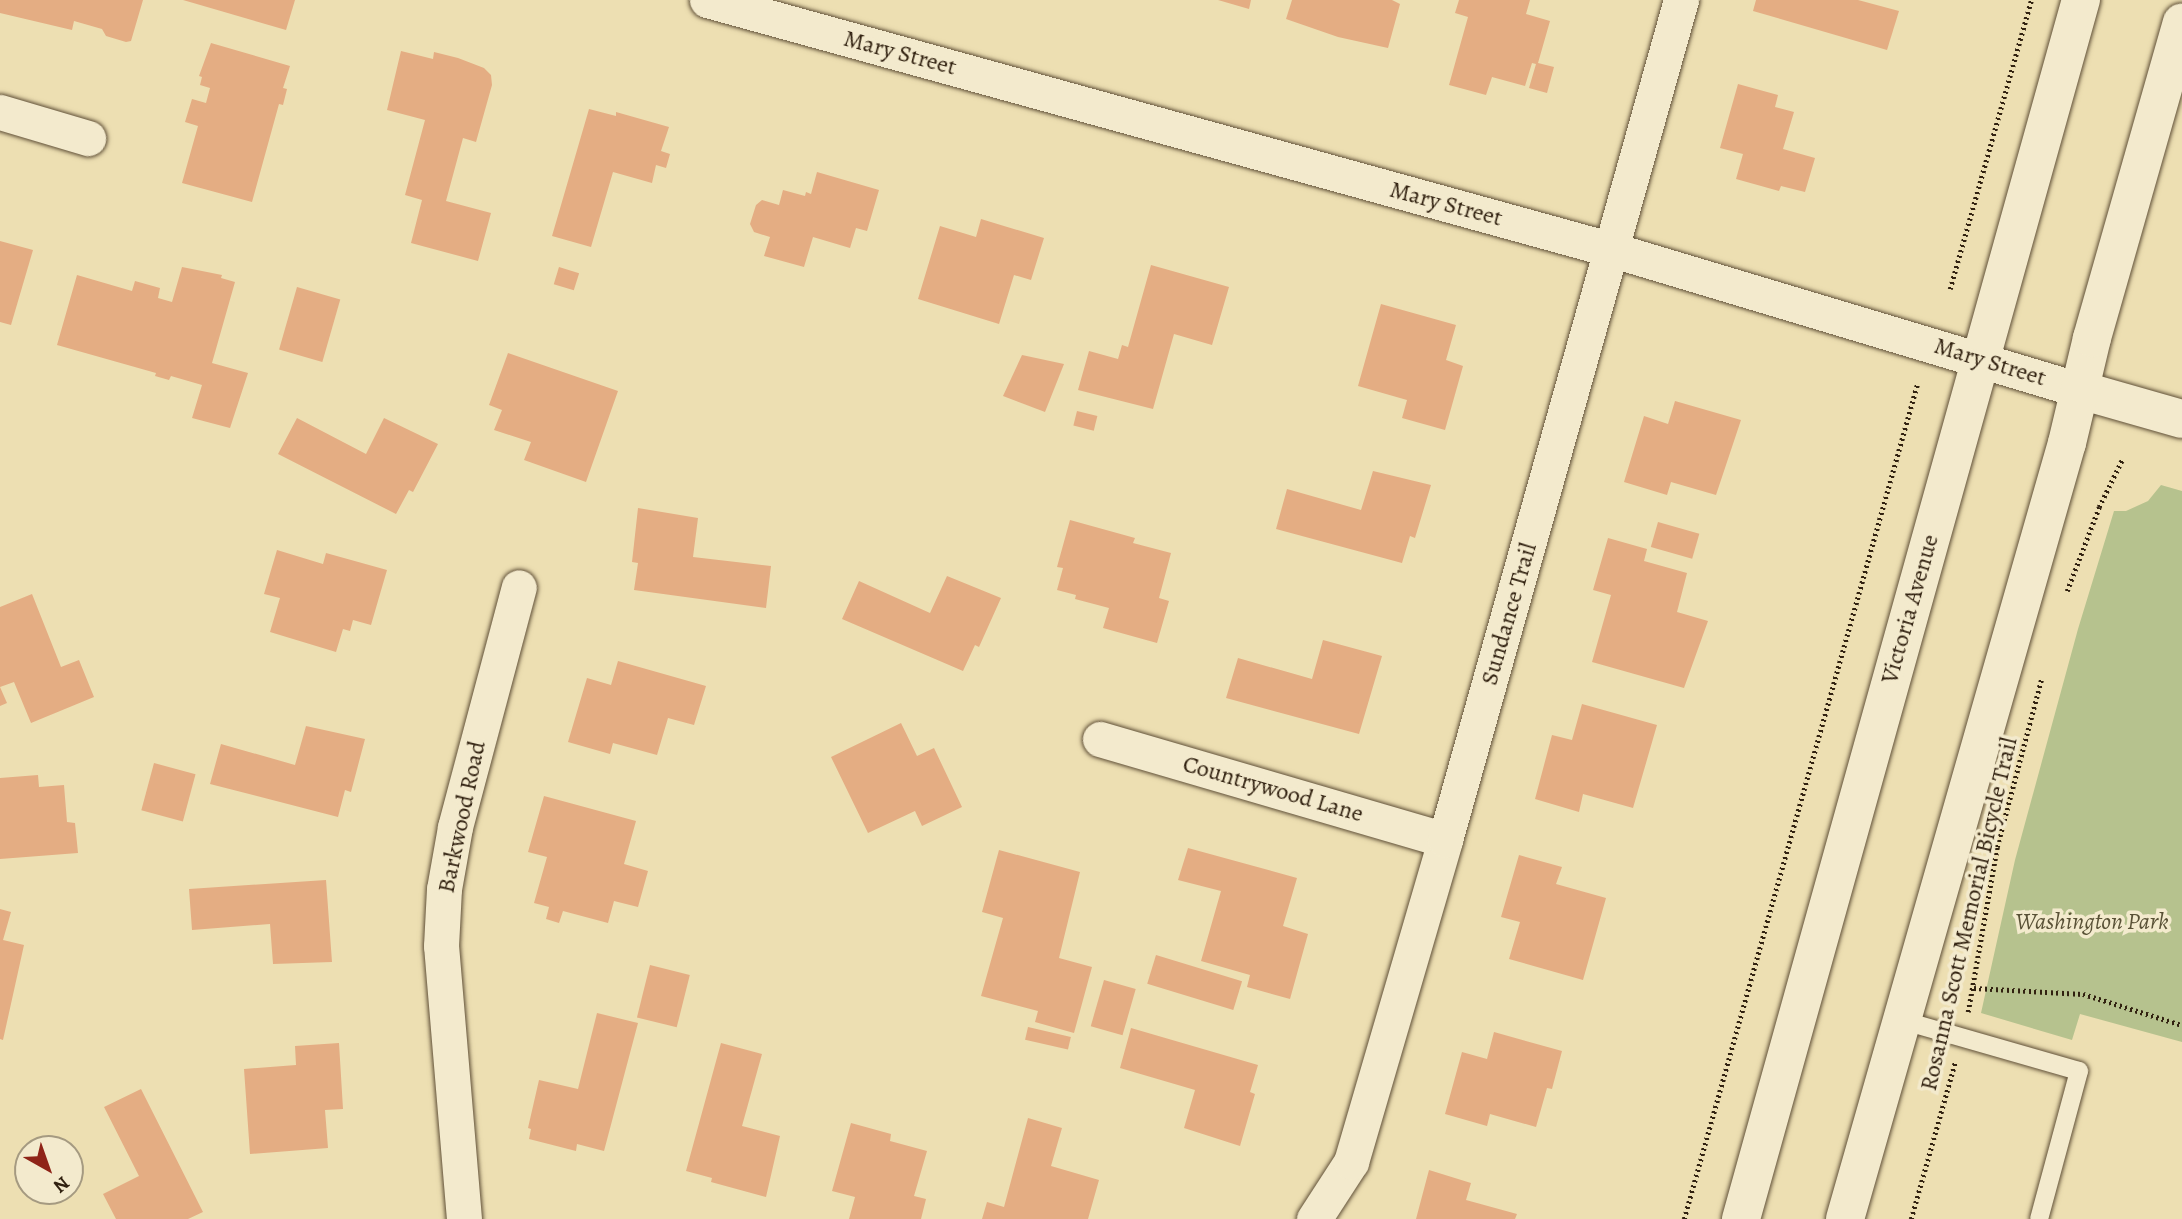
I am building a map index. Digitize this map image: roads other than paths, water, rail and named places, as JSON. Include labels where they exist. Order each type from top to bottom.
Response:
[{"type":"main road","name":"Victoria Avenue","points":[[1741,1219],[2081,0]]},
{"type":"main road","points":[[1845,1219],[2182,23]]},
{"type":"main road","name":"Mary Street","points":[[2080,390],[2182,419]]},
{"type":"street","name":"Mary Street","points":[[707,0],[1613,250],[2080,390]]},
{"type":"street","name":"Sundance Trail","points":[[1314,1219],[1351,1162],[1446,839],[1681,0]]},
{"type":"street","points":[[0,112],[88,138]]},
{"type":"street","name":"Barkwood Road","points":[[464,1219],[441,946],[444,889],[454,827],[519,587]]},
{"type":"street","name":"Countrywood Lane","points":[[1100,739],[1446,839]]},
{"type":"lane","points":[[1901,1020],[2079,1071],[2039,1219]]},
{"type":"park label","name":"Washington Park","points":[[2092,922]]}]
